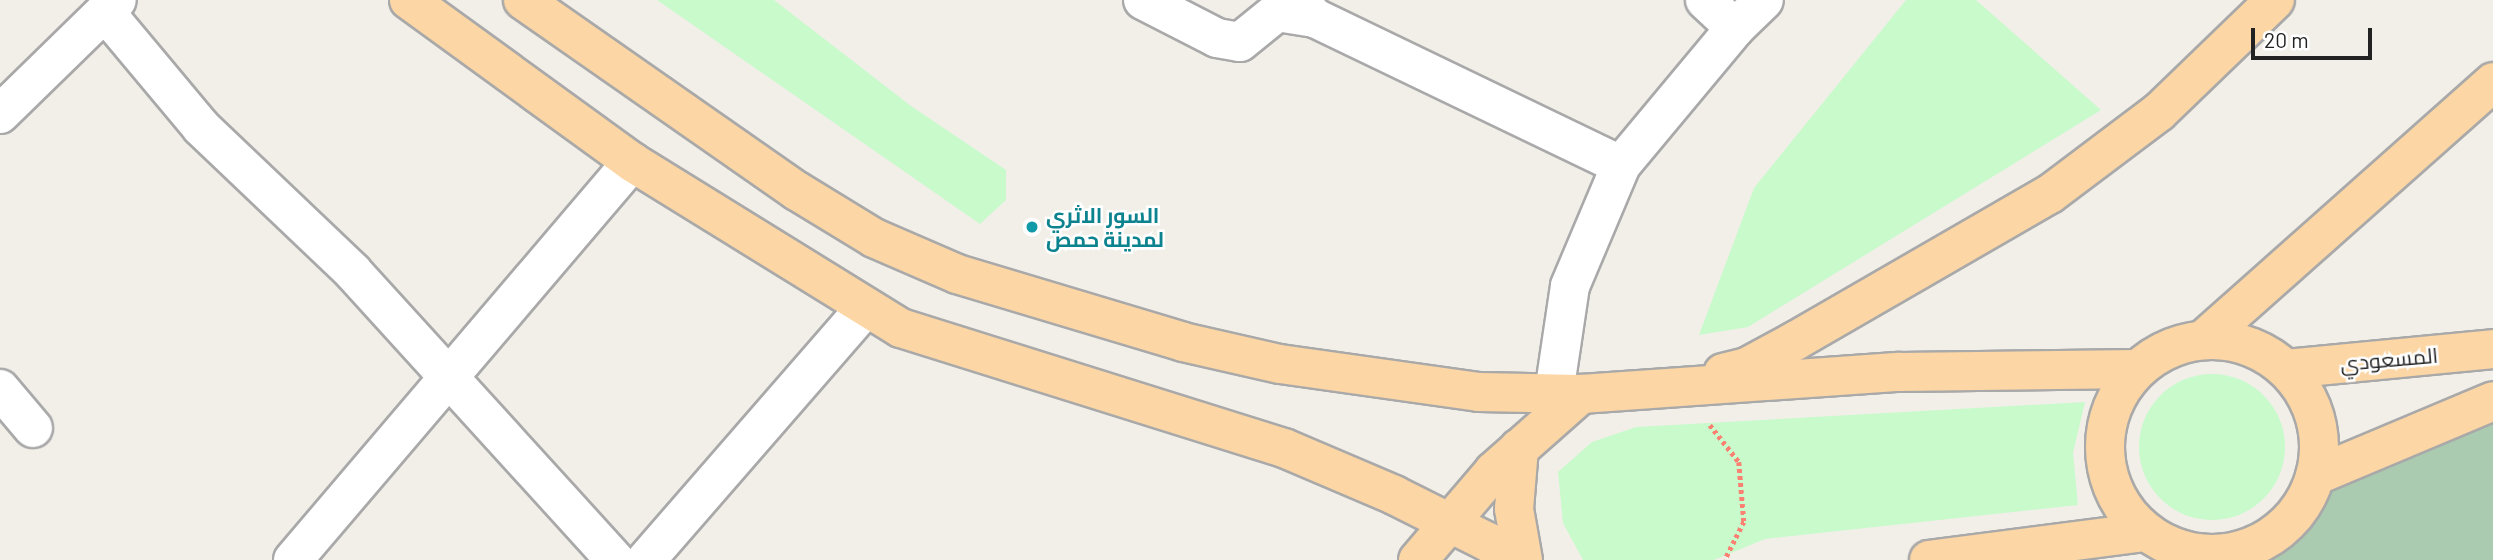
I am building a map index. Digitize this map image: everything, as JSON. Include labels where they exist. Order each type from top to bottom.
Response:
[{"type":"main road","points":[[409,0],[632,162],[865,308],[944,344],[1284,448],[1448,522],[1513,560]]},
{"type":"main road","points":[[523,0],[835,216],[957,274],[1086,316],[1280,364],[1479,393],[1568,394],[1899,372],[2137,369]]},
{"type":"main road","points":[[1674,387],[1746,367],[2050,194],[2159,112],[2275,0]]},
{"type":"main road","points":[[2204,340],[2493,82]]},
{"type":"main road","points":[[2204,340],[2252,348],[2286,369],[2304,391],[2315,418],[2319,447],[2315,475],[2299,509],[2270,548],[2208,554],[2174,548],[2145,531],[2120,504],[2106,458],[2105,434],[2115,399],[2137,369],[2168,348],[2204,340]]},
{"type":"main road","name":"المسعودي","points":[[2286,369],[2493,349]]},
{"type":"main road","points":[[1418,560],[1448,522],[1568,394]]},
{"type":"main road","points":[[2315,475],[2493,401]]},
{"type":"main road","points":[[1519,448],[1514,509],[1523,560]]},
{"type":"main road","points":[[1929,560],[2145,531]]},
{"type":"street","points":[[1143,0],[1217,38],[1240,42],[1277,12],[1307,9],[1621,165]]},
{"type":"street","points":[[1705,0],[1735,28]]},
{"type":"street","points":[[1568,394],[1570,286],[1621,165],[1735,28],[1765,0]]},
{"type":"street","points":[[0,114],[111,6],[201,127],[352,271],[450,379],[642,559],[865,308]]},
{"type":"street","points":[[293,560],[450,379],[632,162]]},
{"type":"street","points":[[0,389],[33,428]]},
{"type":"path","points":[[1674,387],[1739,462],[1744,522],[1725,560]]},
{"type":"green space","points":[[657,0],[774,0],[911,106],[1006,170],[1006,200],[980,224]]},
{"type":"green space","points":[[1906,0],[1976,0],[2101,110],[1748,327],[1699,335],[1754,188]]},
{"type":"green space","points":[[2212,374],[2240,380],[2263,396],[2279,419],[2285,447],[2279,475],[2263,498],[2240,514],[2212,520],[2184,514],[2161,498],[2145,475],[2139,447],[2145,419],[2161,396],[2184,380]]},
{"type":"green space","points":[[2493,401],[2493,560],[2268,560],[2273,536],[2309,493]]},
{"type":"green space","points":[[2085,402],[2073,453],[2078,505],[1765,539],[1714,560],[1583,560],[1563,523],[1558,472],[1592,442],[1636,427]]},
{"type":"place","name":"السور الاثري لمدينة حمص","points":[[1032,227]]}]
